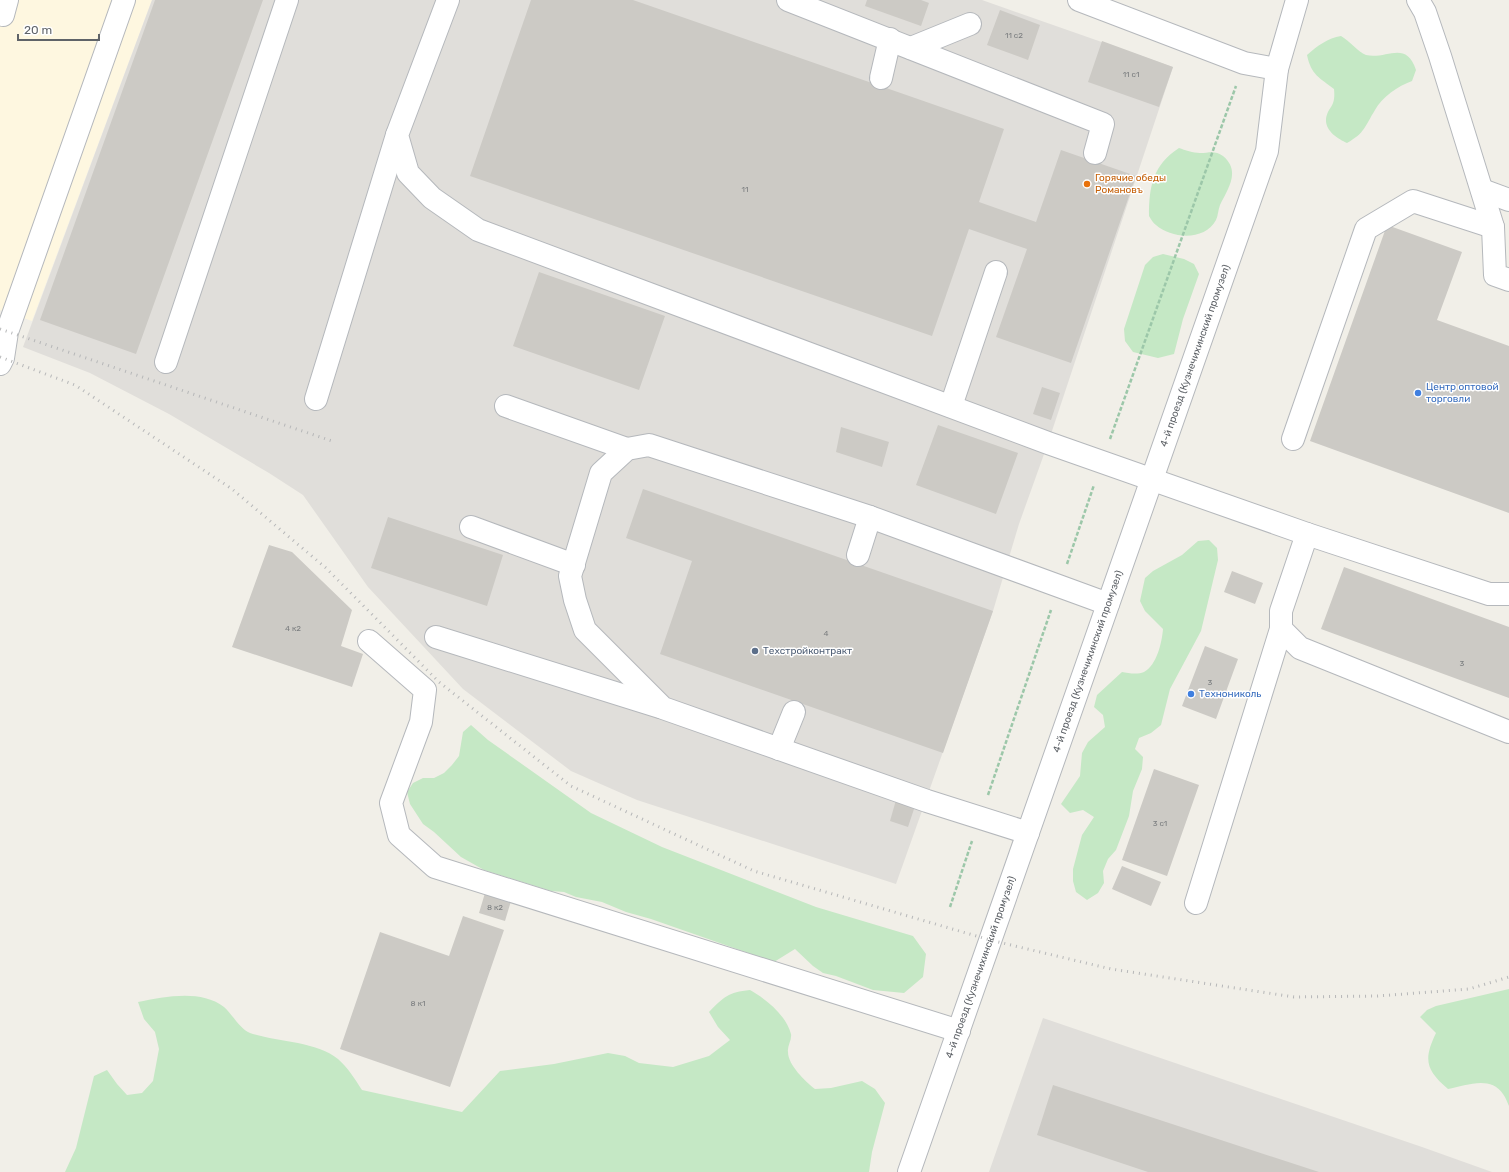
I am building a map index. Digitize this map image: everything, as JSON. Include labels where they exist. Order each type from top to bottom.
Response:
[{"type":"street","points":[[0,364],[3,358],[10,324],[124,0]]},
{"type":"street","points":[[166,362],[287,0]]},
{"type":"street","points":[[316,399],[397,135],[448,0]]},
{"type":"street","points":[[788,0],[1103,124],[1095,154]]},
{"type":"street","points":[[1079,0],[1244,63],[1277,69]]},
{"type":"street","name":"4-й проезд (Кузнечихинский промузел)","points":[[909,1172],[1267,151],[1277,69],[1297,0]]},
{"type":"street","points":[[1418,0],[1425,12],[1440,56],[1493,227],[1495,275],[1509,280]]},
{"type":"street","points":[[911,48],[970,24]]},
{"type":"street","points":[[881,78],[890,39]]},
{"type":"street","points":[[397,135],[408,173],[432,198],[478,230],[951,406],[1307,534],[1489,594],[1509,594]]},
{"type":"street","points":[[1482,190],[1509,200]]},
{"type":"street","points":[[1293,439],[1366,229],[1413,201],[1493,227]]},
{"type":"street","points":[[951,406],[996,272]]},
{"type":"street","points":[[506,406],[627,449],[649,446],[870,517],[1108,604]]},
{"type":"street","points":[[627,449],[601,472],[570,576],[575,600],[585,630],[664,708]]},
{"type":"street","points":[[858,555],[870,517]]},
{"type":"street","points":[[471,527],[574,565]]},
{"type":"street","points":[[1196,903],[1281,629],[1281,611],[1307,534]]},
{"type":"street","points":[[1281,629],[1300,648],[1509,732]]},
{"type":"street","points":[[436,637],[664,708],[927,801],[1028,833]]},
{"type":"street","points":[[370,641],[425,690],[421,722],[391,803],[399,834],[435,867],[959,1031]]},
{"type":"street","points":[[780,749],[794,712]]},
{"type":"shaded area","points":[[0,0],[152,0],[32,321],[0,310]]},
{"type":"shaded area","points":[[152,0],[982,0],[1173,67],[1048,443],[1019,524],[993,611],[896,884],[637,800],[571,771],[463,689],[368,587],[303,495],[269,473],[169,414],[90,373],[23,347]]},
{"type":"shaded area","points":[[1043,1018],[1422,1147],[1492,1172],[989,1172]]},
{"type":"green space","points":[[1341,36],[1366,55],[1373,56],[1401,53],[1407,55],[1412,61],[1416,70],[1412,81],[1386,96],[1378,105],[1358,136],[1347,143],[1336,137],[1330,131],[1326,123],[1327,115],[1334,100],[1334,89],[1320,79],[1314,72],[1307,55],[1323,43]]},
{"type":"green space","points":[[1179,148],[1197,153],[1217,153],[1223,156],[1231,168],[1231,180],[1220,205],[1216,220],[1211,227],[1196,235],[1179,235],[1163,230],[1152,221],[1149,216],[1150,195],[1154,177],[1163,162]]},
{"type":"green space","points":[[1163,254],[1184,259],[1194,264],[1199,274],[1183,319],[1174,354],[1158,358],[1133,352],[1125,341],[1124,329],[1145,265],[1153,257]]},
{"type":"green space","points":[[1209,540],[1217,548],[1218,560],[1201,631],[1170,689],[1161,725],[1151,733],[1139,738],[1135,749],[1143,757],[1142,769],[1133,791],[1129,816],[1116,850],[1108,859],[1103,871],[1104,883],[1098,893],[1087,900],[1076,892],[1073,881],[1073,869],[1082,835],[1094,817],[1083,810],[1070,813],[1061,804],[1080,776],[1082,753],[1088,742],[1105,727],[1103,715],[1094,707],[1097,695],[1122,672],[1136,674],[1149,669],[1158,653],[1163,629],[1145,611],[1140,601],[1145,578],[1153,571],[1182,555],[1198,541]]},
{"type":"green space","points":[[471,725],[488,740],[591,813],[662,847],[816,907],[913,936],[926,954],[923,977],[904,993],[873,990],[836,976],[823,973],[795,949],[774,962],[651,919],[626,912],[602,902],[576,897],[564,892],[551,891],[484,870],[461,857],[423,824],[410,804],[407,792],[413,783],[423,778],[434,778],[444,773],[452,765],[459,756],[463,732]]},
{"type":"green space","points":[[1509,989],[1509,1106],[1506,1098],[1498,1088],[1485,1083],[1470,1084],[1448,1089],[1435,1076],[1429,1064],[1429,1050],[1436,1033],[1420,1017],[1427,1010],[1436,1006]]},
{"type":"green space","points":[[750,990],[775,1008],[785,1020],[791,1034],[788,1050],[789,1057],[794,1067],[811,1086],[815,1089],[831,1088],[862,1081],[875,1089],[885,1103],[872,1152],[869,1172],[65,1172],[76,1148],[94,1076],[107,1070],[127,1095],[142,1093],[153,1081],[159,1049],[155,1032],[144,1019],[138,1002],[182,996],[193,996],[215,1001],[224,1007],[246,1031],[250,1033],[307,1045],[329,1053],[345,1066],[362,1090],[462,1112],[500,1071],[554,1064],[608,1053],[625,1056],[639,1063],[673,1067],[709,1056],[730,1040],[718,1027],[709,1012],[727,996],[736,992]]},
{"type":"building","points":[[155,0],[263,0],[136,354],[40,320]]},
{"type":"building","points":[[531,0],[633,0],[1004,129],[979,202],[1036,222],[1061,150],[1136,176],[1071,363],[996,337],[1027,249],[969,229],[932,336],[470,176]]},
{"type":"building","points":[[867,0],[921,0],[929,3],[921,26],[865,6]]},
{"type":"building","points":[[1000,10],[1040,25],[1028,60],[987,45]]},
{"type":"building","points":[[1102,41],[1173,67],[1159,107],[1088,82]]},
{"type":"building","name":"Центр оптовой торговли","points":[[1387,225],[1462,252],[1437,320],[1509,346],[1509,513],[1310,441]]},
{"type":"building","points":[[539,272],[665,316],[639,390],[513,346]]},
{"type":"building","points":[[1042,387],[1060,393],[1051,420],[1033,414]]},
{"type":"building","points":[[938,425],[1018,453],[996,514],[916,485]]},
{"type":"building","points":[[841,427],[889,442],[882,467],[836,452]]},
{"type":"building","points":[[643,489],[993,611],[943,753],[660,654],[692,561],[626,538]]},
{"type":"building","points":[[388,517],[503,555],[487,606],[371,568]]},
{"type":"building","points":[[269,545],[292,552],[352,610],[341,646],[363,654],[352,687],[232,647]]},
{"type":"building","points":[[1344,567],[1509,627],[1509,698],[1321,629]]},
{"type":"building","points":[[1232,571],[1263,583],[1255,604],[1224,592]]},
{"type":"building","points":[[1205,646],[1238,659],[1216,719],[1182,706]]},
{"type":"building","points":[[1154,769],[1199,785],[1167,876],[1122,860]]},
{"type":"building","points":[[896,800],[915,806],[908,827],[890,821]]},
{"type":"building","points":[[1122,866],[1161,882],[1151,906],[1112,889]]},
{"type":"building","points":[[485,893],[511,901],[505,921],[479,913]]},
{"type":"building","points":[[463,916],[504,930],[450,1087],[340,1049],[380,932],[449,956]]},
{"type":"building","points":[[1053,1085],[1319,1172],[1148,1172],[1037,1135]]},
{"type":"railway","points":[[0,329],[332,441]]},
{"type":"railway","points":[[0,357],[75,385],[232,489],[326,568],[439,682],[571,786],[754,871],[990,940],[1111,969],[1294,997],[1378,996],[1469,989],[1509,977]]},
{"type":"place","name":"Горячие обеды Романовъ","points":[[1087,184]]},
{"type":"place","name":"Центр оптовой торговли","points":[[1418,393]]},
{"type":"place","name":"Техстройконтракт","points":[[755,651]]},
{"type":"place","name":"Технониколь","points":[[1191,694]]}]
